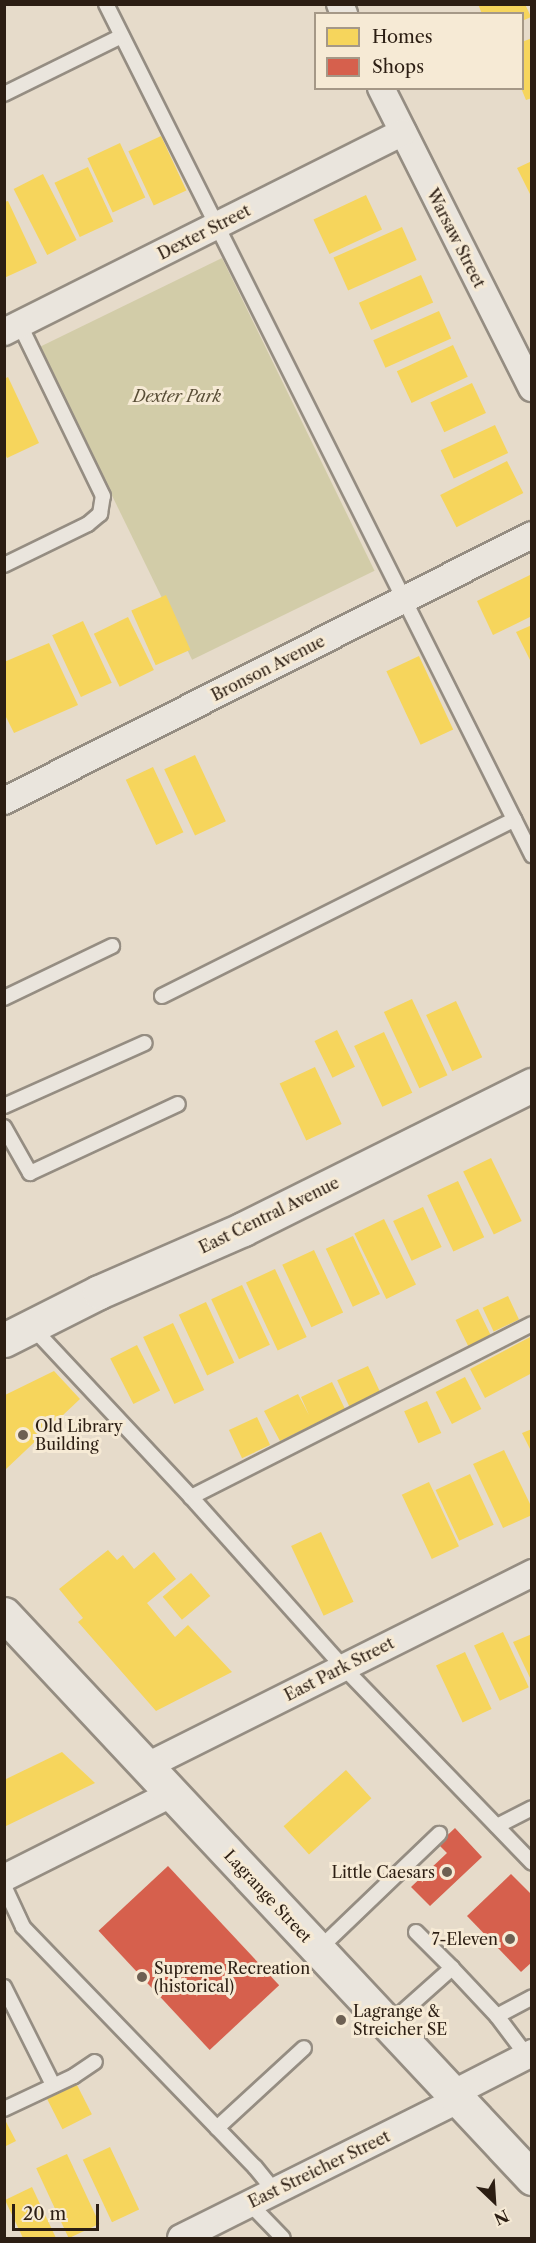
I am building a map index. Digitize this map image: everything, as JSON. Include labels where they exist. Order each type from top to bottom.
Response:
[{"type":"main road","name":"East Central Avenue","points":[[18,1333],[243,1229],[531,1085]]},
{"type":"main road","name":"Lagrange Street","points":[[4,1614],[531,2178]]},
{"type":"street","name":"Warsaw Street","points":[[382,90],[531,388]]},
{"type":"street","name":"Dexter Street","points":[[12,328],[403,132]]},
{"type":"street","name":"Bronson Avenue","points":[[4,801],[531,535]]},
{"type":"street","name":"East Park Street","points":[[147,1766],[531,1573]]},
{"type":"street","points":[[4,1878],[172,1794]]},
{"type":"street","name":"East Streicher Street","points":[[181,2238],[275,2192],[455,2097],[529,2054]]},
{"type":"lane","points":[[106,4],[531,855]]},
{"type":"lane","points":[[4,94],[122,36]]},
{"type":"lane","points":[[4,565],[88,524],[100,514],[103,496],[12,328]]},
{"type":"lane","points":[[162,996],[514,820]]},
{"type":"lane","points":[[4,998],[111,946]]},
{"type":"lane","points":[[4,1106],[145,1043]]},
{"type":"lane","points":[[4,1127],[30,1173],[178,1104]]},
{"type":"lane","points":[[191,1497],[531,1324]]},
{"type":"lane","points":[[18,1333],[191,1497],[343,1667],[531,1863]]},
{"type":"lane","points":[[497,1826],[531,1808]]},
{"type":"lane","points":[[318,1950],[439,1834]]},
{"type":"lane","points":[[4,1886],[23,1927],[217,2128],[275,2192]]},
{"type":"lane","points":[[416,1932],[497,2016],[529,2054]]},
{"type":"lane","points":[[388,2025],[452,1968]]},
{"type":"lane","points":[[4,1987],[52,2085]]},
{"type":"lane","points":[[497,2016],[531,1997]]},
{"type":"lane","points":[[217,2128],[304,2048]]},
{"type":"lane","points":[[4,2109],[95,2062]]},
{"type":"lane","points":[[250,2204],[283,2238]]},
{"type":"green space","name":"Dexter Park","points":[[222,258],[375,571],[192,660],[40,347]]},
{"type":"building: Homes","points":[[478,4],[525,4],[531,17],[524,20],[524,12],[481,12]]},
{"type":"building: Homes","points":[[532,38],[532,98],[526,100],[522,90],[524,90],[524,41]]},
{"type":"building: Homes","points":[[161,136],[186,190],[154,206],[128,151]]},
{"type":"building: Homes","points":[[120,143],[145,197],[113,213],[87,158]]},
{"type":"building: Homes","points":[[532,161],[532,198],[517,168]]},
{"type":"building: Homes","points":[[88,167],[113,221],[80,237],[54,183]]},
{"type":"building: Homes","points":[[43,174],[77,240],[47,255],[14,189]]},
{"type":"building: Homes","points":[[366,195],[382,229],[329,254],[313,220]]},
{"type":"building: Homes","points":[[8,201],[37,263],[4,278],[4,202]]},
{"type":"building: Homes","points":[[402,227],[417,260],[348,290],[333,258]]},
{"type":"building: Homes","points":[[421,275],[433,302],[371,330],[359,303]]},
{"type":"building: Homes","points":[[439,311],[451,338],[385,368],[373,340]]},
{"type":"building: Homes","points":[[453,345],[468,377],[412,403],[397,371]]},
{"type":"building: Homes","points":[[8,377],[39,443],[7,458],[4,452],[4,379]]},
{"type":"building: Homes","points":[[472,383],[486,413],[444,432],[430,402]]},
{"type":"building: Homes","points":[[495,425],[508,453],[454,478],[441,450]]},
{"type":"building: Homes","points":[[507,461],[523,493],[457,527],[440,495]]},
{"type":"building: Homes","points":[[532,574],[532,616],[493,635],[477,601]]},
{"type":"building: Homes","points":[[166,595],[190,650],[156,665],[131,610]]},
{"type":"building: Homes","points":[[128,617],[154,670],[120,687],[94,634]]},
{"type":"building: Homes","points":[[83,621],[112,683],[81,697],[52,635]]},
{"type":"building: Homes","points":[[532,625],[532,664],[516,632]]},
{"type":"building: Homes","points":[[49,643],[78,705],[14,733],[4,713],[4,662]]},
{"type":"building: Homes","points":[[419,656],[453,729],[421,745],[386,671]]},
{"type":"building: Homes","points":[[195,755],[226,821],[195,836],[164,769]]},
{"type":"building: Homes","points":[[153,767],[183,832],[156,845],[126,780]]},
{"type":"building: Homes","points":[[412,999],[447,1075],[419,1088],[384,1012]]},
{"type":"building: Homes","points":[[456,1001],[482,1057],[452,1071],[426,1015]]},
{"type":"building: Homes","points":[[337,1030],[355,1067],[333,1078],[315,1041]]},
{"type":"building: Homes","points":[[384,1032],[412,1093],[382,1107],[354,1046]]},
{"type":"building: Homes","points":[[315,1067],[342,1124],[306,1141],[280,1083]]},
{"type":"building: Homes","points":[[491,1158],[522,1221],[494,1235],[463,1172]]},
{"type":"building: Homes","points":[[458,1181],[484,1237],[453,1252],[427,1195]]},
{"type":"building: Homes","points":[[423,1207],[442,1247],[412,1261],[393,1221]]},
{"type":"building: Homes","points":[[384,1219],[416,1285],[386,1299],[354,1233]]},
{"type":"building: Homes","points":[[353,1236],[380,1294],[353,1307],[326,1249]]},
{"type":"building: Homes","points":[[314,1250],[343,1313],[311,1327],[282,1265]]},
{"type":"building: Homes","points":[[275,1269],[307,1337],[278,1350],[246,1283]]},
{"type":"building: Homes","points":[[242,1285],[270,1345],[239,1359],[211,1299]]},
{"type":"building: Homes","points":[[508,1296],[519,1320],[494,1331],[483,1308]]},
{"type":"building: Homes","points":[[206,1302],[234,1363],[207,1375],[179,1315]]},
{"type":"building: Homes","points":[[478,1309],[491,1336],[469,1347],[456,1320]]},
{"type":"building: Homes","points":[[173,1323],[204,1390],[174,1404],[143,1337]]},
{"type":"building: Homes","points":[[532,1336],[532,1373],[485,1398],[470,1369]]},
{"type":"building: Homes","points":[[137,1345],[160,1390],[133,1404],[110,1359]]},
{"type":"building: Homes","points":[[368,1366],[380,1392],[349,1407],[337,1380]]},
{"type":"building: Homes","name":"Old Library Building","points":[[54,1371],[80,1399],[5,1470],[5,1395]]},
{"type":"building: Homes","points":[[465,1377],[481,1409],[452,1424],[436,1392]]},
{"type":"building: Homes","points":[[332,1382],[345,1409],[280,1441],[264,1411],[298,1394],[309,1415],[301,1397]]},
{"type":"building: Homes","points":[[427,1401],[441,1433],[418,1443],[404,1411]]},
{"type":"building: Homes","points":[[257,1417],[270,1445],[242,1458],[229,1430]]},
{"type":"building: Homes","points":[[532,1429],[532,1453],[522,1433]]},
{"type":"building: Homes","points":[[504,1450],[532,1508],[532,1515],[503,1528],[473,1464]]},
{"type":"building: Homes","points":[[470,1474],[494,1525],[459,1541],[436,1490]]},
{"type":"building: Homes","points":[[429,1482],[459,1546],[432,1559],[402,1495]]},
{"type":"building: Homes","points":[[321,1532],[354,1602],[324,1616],[291,1546]]},
{"type":"building: Homes","points":[[108,1550],[117,1560],[123,1555],[134,1569],[154,1552],[176,1579],[147,1603],[175,1637],[188,1625],[232,1672],[156,1711],[78,1622],[83,1618],[59,1589]]},
{"type":"building: Homes","points":[[191,1573],[210,1596],[182,1620],[163,1597]]},
{"type":"building: Homes","points":[[503,1632],[529,1687],[500,1701],[474,1646]]},
{"type":"building: Homes","points":[[532,1634],[532,1682],[513,1642]]},
{"type":"building: Homes","points":[[465,1652],[492,1709],[463,1723],[436,1666]]},
{"type":"building: Homes","points":[[62,1752],[95,1783],[4,1827],[4,1780]]},
{"type":"building: Homes","points":[[346,1770],[371,1798],[309,1854],[284,1826]]},
{"type":"building: Homes","points":[[76,2083],[92,2114],[62,2129],[47,2098]]},
{"type":"building: Homes","points":[[4,2118],[16,2141],[4,2147]]},
{"type":"building: Homes","points":[[110,2147],[139,2210],[112,2222],[83,2160]]},
{"type":"building: Homes","points":[[67,2154],[100,2224],[69,2238],[36,2168]]},
{"type":"building: Homes","points":[[32,2187],[56,2238],[23,2238],[5,2200]]},
{"type":"building: Shops","name":"Little Caesars","points":[[455,1828],[482,1857],[430,1906],[411,1887],[447,1853],[438,1844]]},
{"type":"building: Shops","points":[[168,1866],[279,1985],[210,2050],[99,1931]]},
{"type":"building: Shops","name":"7-Eleven","points":[[511,1874],[532,1895],[532,1962],[521,1972],[467,1916]]},
{"type":"place","name":"Old Library Building","points":[[23,1435]]},
{"type":"place","name":"Little Caesars","points":[[447,1872]]},
{"type":"place","name":"7-Eleven","points":[[510,1939]]},
{"type":"place","name":"Supreme Recreation (historical)","points":[[142,1977]]},
{"type":"place","name":"Lagrange & Streicher SE","points":[[341,2020]]}]
